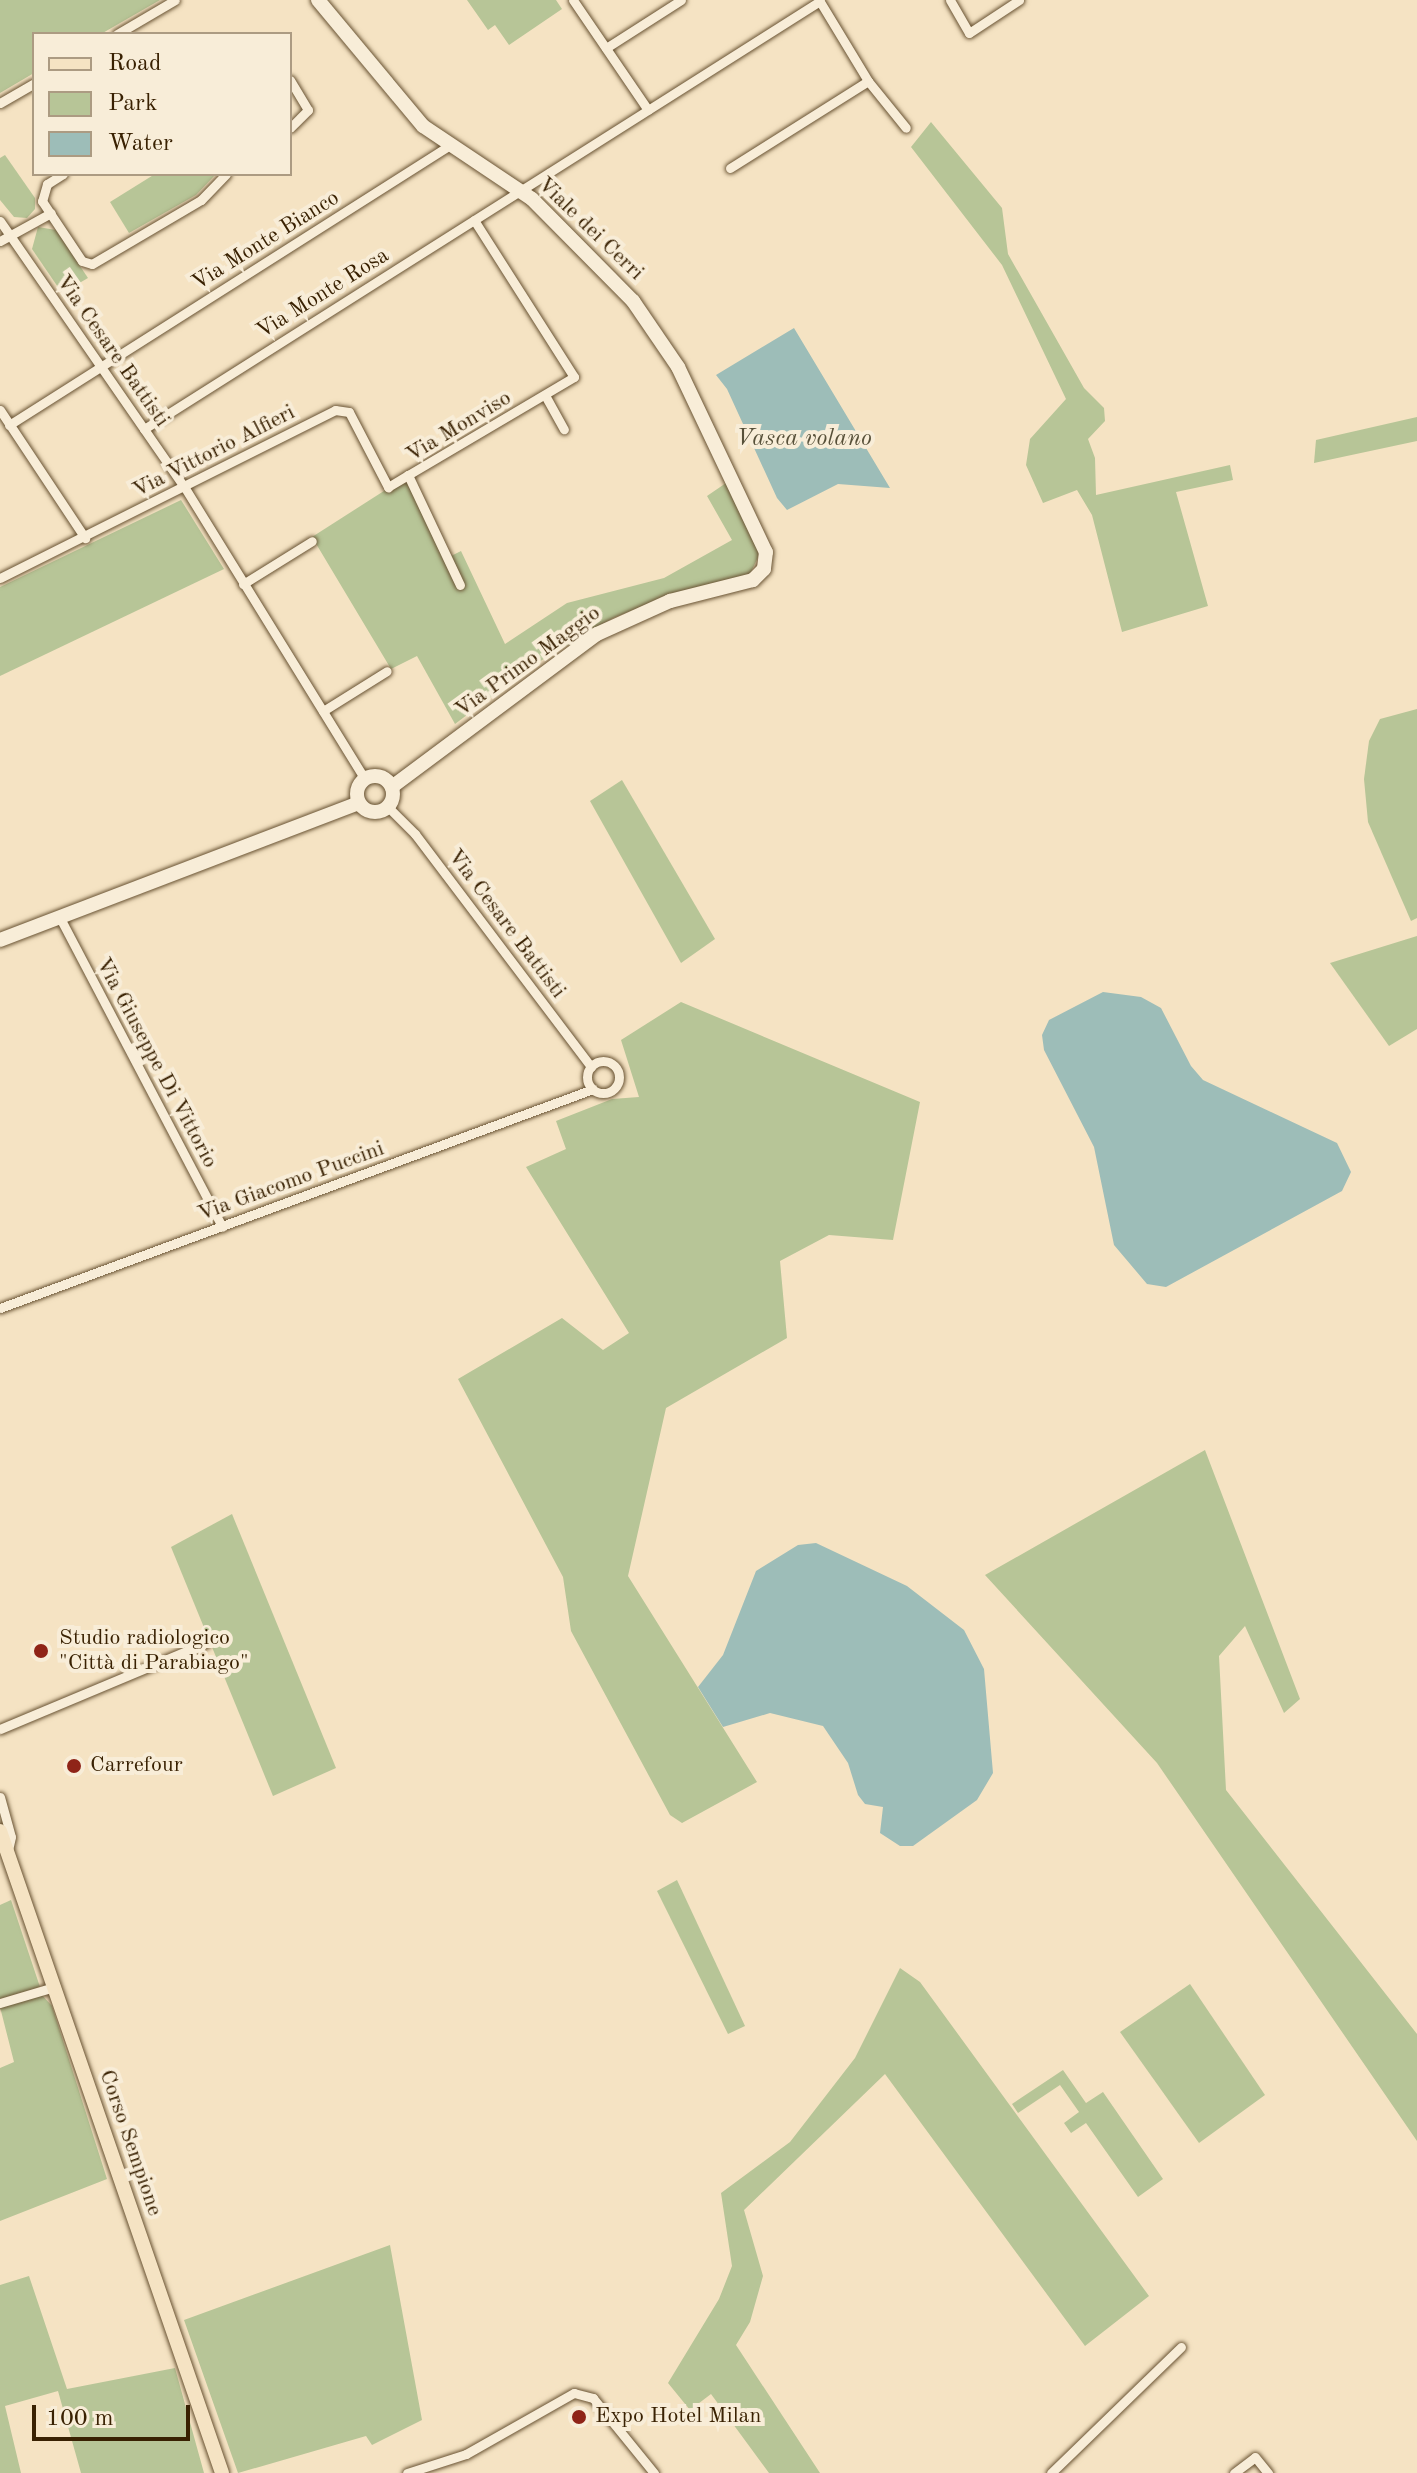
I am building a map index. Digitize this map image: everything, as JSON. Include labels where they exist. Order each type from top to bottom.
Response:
[{"type":"main road","name":"Corso Sempione","points":[[0,1831],[210,2448],[222,2473]]},
{"type":"main road","name":"Corso Sempione","points":[[210,2448],[213,2473]]},
{"type":"street","points":[[120,32],[175,0]]},
{"type":"street","name":"Viale dei Cerri","points":[[318,0],[414,117],[450,145],[521,191],[633,301],[658,334],[763,543]]},
{"type":"street","points":[[573,0],[648,110]]},
{"type":"street","points":[[606,48],[681,0]]},
{"type":"street","points":[[950,0],[969,33],[1019,0]]},
{"type":"street","points":[[819,1],[868,81],[906,128]]},
{"type":"street","name":"Via Monte Rosa","points":[[144,429],[819,1]]},
{"type":"street","points":[[730,168],[868,81]]},
{"type":"street","points":[[292,83],[308,110],[292,126]]},
{"type":"street","points":[[0,103],[32,84]]},
{"type":"street","name":"Via Monte Bianco","points":[[9,425],[450,145]]},
{"type":"street","points":[[61,176],[41,192],[82,261],[92,264],[201,200],[224,176]]},
{"type":"street","points":[[0,241],[51,213]]},
{"type":"street","name":"Via Monviso","points":[[460,585],[408,475],[572,381],[573,370],[474,220]]},
{"type":"street","name":"Via Cesare Battisti","points":[[0,221],[185,488],[365,779]]},
{"type":"street","name":"Via Monviso","points":[[546,397],[564,429]]},
{"type":"street","name":"Via Vittorio Alfieri","points":[[0,578],[340,409],[352,417],[388,487],[408,475]]},
{"type":"street","points":[[0,410],[85,538]]},
{"type":"street","points":[[243,584],[312,541]]},
{"type":"street","name":"Via Primo Maggio","points":[[392,787],[608,627],[670,601],[757,577],[765,564],[763,543]]},
{"type":"street","points":[[323,711],[387,671]]},
{"type":"street","points":[[377,776],[392,787],[388,807],[373,812],[359,803],[358,787],[365,779],[377,776]]},
{"type":"street","points":[[0,940],[359,803]]},
{"type":"street","name":"Via Cesare Battisti","points":[[388,807],[415,834],[591,1067]]},
{"type":"street","name":"Via Giuseppe Di Vittorio","points":[[59,916],[222,1227]]},
{"type":"street","points":[[605,1061],[619,1075],[613,1089],[593,1089],[588,1081],[591,1067],[605,1061]]},
{"type":"street","name":"Via Giacomo Puccini","points":[[0,1308],[593,1089]]},
{"type":"street","points":[[0,1729],[20,1718],[206,1643]]},
{"type":"street","points":[[0,1721],[20,1718]]},
{"type":"street","points":[[0,1797],[11,1837],[4,1849]]},
{"type":"street","points":[[0,2003],[54,1987]]},
{"type":"street","points":[[1051,2473],[1181,2347]]},
{"type":"street","points":[[407,2473],[466,2454],[568,2395],[581,2393],[593,2398],[616,2422],[654,2473]]},
{"type":"street","points":[[1234,2473],[1255,2457],[1268,2473]]},
{"type":"street","points":[[1061,2463],[1069,2473]]},
{"type":"green space","points":[[0,0],[160,0],[104,32],[32,32],[32,74],[0,93]]},
{"type":"green space","points":[[467,0],[556,0],[562,9],[509,45],[495,25],[488,30]]},
{"type":"green space","points":[[931,122],[1002,208],[1008,254],[1084,388],[1104,408],[1105,421],[1088,439],[1095,458],[1096,495],[1230,465],[1233,480],[1176,492],[1208,606],[1122,632],[1092,515],[1077,490],[1043,503],[1026,465],[1030,439],[1066,399],[1002,265],[911,147]]},
{"type":"green space","points":[[5,155],[35,198],[35,209],[27,218],[14,217],[0,200],[0,158]]},
{"type":"green space","points":[[152,176],[214,176],[196,195],[129,233],[110,202]]},
{"type":"green space","points":[[38,227],[56,230],[88,278],[62,293],[32,249]]},
{"type":"green space","points":[[1417,417],[1417,441],[1314,463],[1316,440]]},
{"type":"green space","points":[[412,473],[451,556],[461,551],[505,644],[567,603],[664,578],[732,540],[707,496],[726,483],[760,553],[750,574],[668,596],[613,618],[532,666],[455,724],[417,656],[391,669],[312,537]]},
{"type":"green space","points":[[181,500],[224,569],[0,676],[0,587]]},
{"type":"green space","points":[[1417,709],[1417,918],[1411,921],[1368,822],[1364,779],[1369,741],[1380,719]]},
{"type":"green space","points":[[622,780],[715,939],[681,963],[590,801]]},
{"type":"green space","points":[[1417,936],[1417,1029],[1389,1046],[1330,963]]},
{"type":"green space","points":[[681,1002],[920,1102],[893,1240],[829,1235],[780,1261],[787,1338],[666,1408],[628,1576],[757,1782],[682,1823],[670,1815],[571,1631],[563,1577],[458,1379],[562,1318],[603,1350],[629,1333],[526,1167],[566,1149],[556,1121],[612,1099],[639,1097],[621,1040]]},
{"type":"green space","points":[[1205,1450],[1300,1699],[1284,1713],[1245,1626],[1219,1656],[1226,1790],[1417,2034],[1417,2141],[1157,1763],[985,1575]]},
{"type":"green space","points":[[232,1514],[336,1768],[273,1796],[171,1547]]},
{"type":"green space","points":[[677,1880],[745,2026],[728,2034],[657,1891]]},
{"type":"green space","points":[[11,1900],[40,1987],[0,1999],[0,1905]]},
{"type":"green space","points":[[900,1968],[920,1982],[1149,2296],[1085,2346],[885,2074],[744,2210],[763,2276],[750,2322],[736,2345],[820,2473],[769,2473],[711,2394],[690,2410],[668,2383],[719,2299],[732,2266],[721,2193],[790,2142],[855,2058]]},
{"type":"green space","points":[[1190,1984],[1265,2095],[1199,2143],[1120,2032]]},
{"type":"green space","points":[[41,1994],[52,2006],[107,2179],[0,2221],[0,2068],[14,2062],[0,2007]]},
{"type":"green space","points":[[1063,2070],[1086,2103],[1103,2092],[1163,2179],[1138,2197],[1086,2123],[1071,2133],[1064,2123],[1079,2112],[1060,2085],[1018,2113],[1012,2104]]},
{"type":"green space","points":[[390,2245],[422,2420],[372,2445],[366,2436],[238,2473],[184,2320]]},
{"type":"green space","points":[[29,2276],[67,2389],[175,2368],[204,2473],[81,2473],[58,2391],[5,2406],[21,2473],[0,2473],[0,2285]]},
{"type":"water","name":"Vasca volano","points":[[794,328],[890,488],[838,484],[787,510],[777,498],[727,389],[716,375]]},
{"type":"water","points":[[1103,992],[1141,997],[1161,1008],[1191,1066],[1203,1080],[1337,1143],[1351,1172],[1342,1191],[1166,1287],[1147,1284],[1114,1245],[1094,1147],[1044,1050],[1042,1035],[1049,1020]]},
{"type":"water","points":[[816,1543],[907,1586],[964,1630],[984,1669],[993,1773],[977,1800],[913,1846],[900,1846],[880,1833],[883,1807],[865,1804],[858,1795],[848,1763],[823,1726],[770,1713],[723,1727],[698,1687],[723,1655],[756,1571],[798,1545]]},
{"type":"place","name":"Studio radiologico \"Città di Parabiago\"","points":[[41,1651]]},
{"type":"place","name":"Carrefour","points":[[74,1766]]},
{"type":"place","name":"Expo Hotel Milan","points":[[579,2417]]}]
